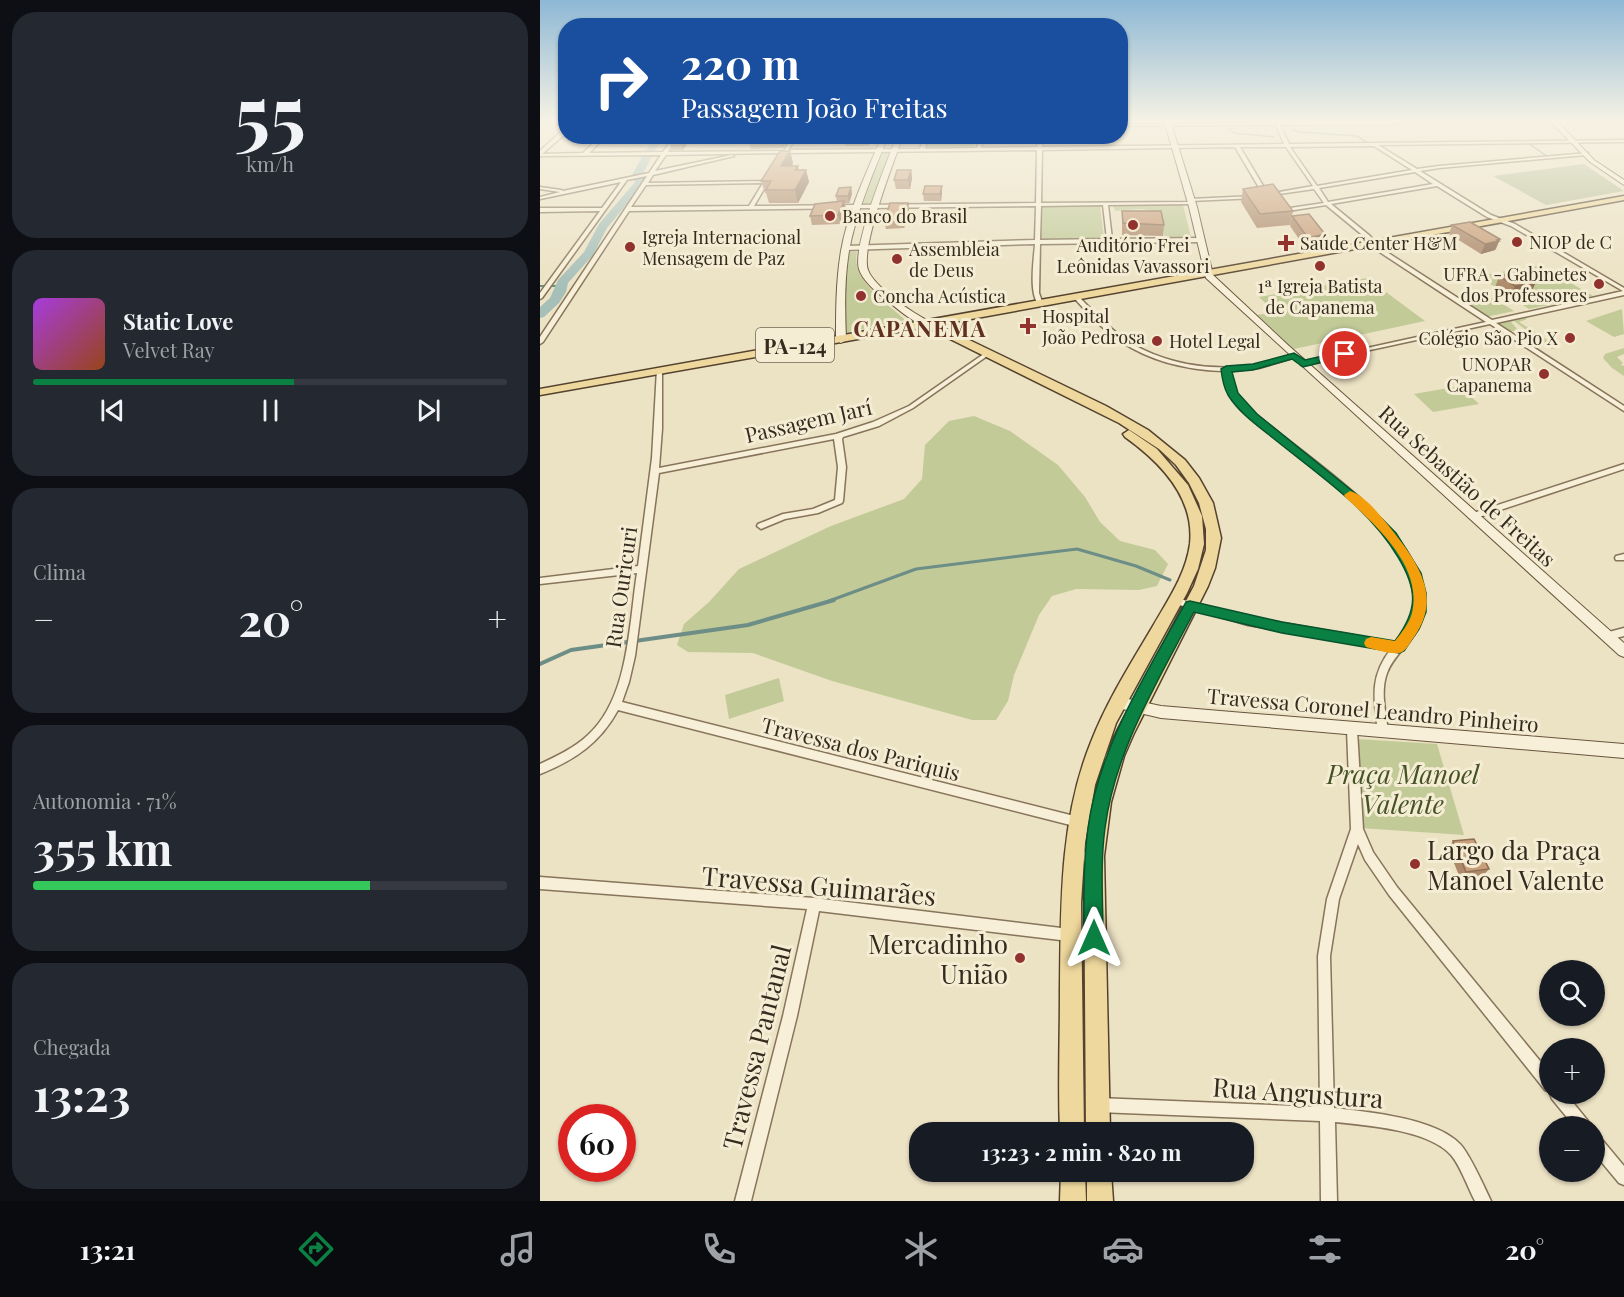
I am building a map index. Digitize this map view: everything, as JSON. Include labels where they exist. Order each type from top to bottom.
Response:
[{"type":"main road","name":"PA-124","points":[[540,392],[659,370],[668,371],[1624,196]]},
{"type":"main road","name":"PA-124","points":[[1039,302],[1077,298],[1208,272]]},
{"type":"main road","points":[[954,317],[963,340]]},
{"type":"main road","points":[[924,324],[963,340],[984,356]]},
{"type":"main road","points":[[924,324],[1167,448],[1202,494],[1209,567],[1119,703],[1094,756],[1078,822],[1071,935],[1072,1122]]},
{"type":"main road","points":[[1098,1122],[1094,938],[1094,856],[1097,826],[1115,756],[1183,604]]},
{"type":"main road","points":[[1073,1182],[1073,1201]]},
{"type":"main road","points":[[1099,1182],[1100,1201]]},
{"type":"street","points":[[540,198],[642,176]]},
{"type":"street","points":[[540,342],[652,176]]},
{"type":"street","points":[[751,207],[770,176]]},
{"type":"street","points":[[841,338],[843,264],[859,206],[870,176]]},
{"type":"street","points":[[887,176],[861,264],[866,274],[891,298],[924,324]]},
{"type":"street","points":[[1039,302],[1036,293],[1036,242],[1040,176]]},
{"type":"street","points":[[1183,176],[1208,272]]},
{"type":"street","points":[[1255,176],[1266,195]]},
{"type":"street","points":[[1307,176],[1327,204],[1372,242],[1624,409]]},
{"type":"street","points":[[630,209],[1235,200],[1387,176]]},
{"type":"street","points":[[1426,176],[1624,291]]},
{"type":"street","points":[[540,297],[625,180]]},
{"type":"street","points":[[646,184],[766,182]]},
{"type":"street","points":[[1290,210],[1439,184]]},
{"type":"street","points":[[540,188],[569,193]]},
{"type":"street","points":[[540,209],[549,196]]},
{"type":"street","points":[[1105,203],[1110,240]]},
{"type":"street","points":[[540,209],[602,209]]},
{"type":"street","points":[[846,248],[1201,239]]},
{"type":"street","name":"Rua Sebastião de Freitas","points":[[1208,272],[1299,360],[1624,651]]},
{"type":"street","points":[[1077,298],[1114,333],[1142,351],[1182,363],[1226,369],[1299,360],[1624,291]]},
{"type":"street","name":"Passagem Jarí","points":[[654,471],[840,435],[896,416],[984,356]]},
{"type":"street","points":[[1226,369],[1229,386],[1241,405],[1357,500],[1391,536],[1416,576],[1420,593],[1419,612],[1414,625],[1387,662],[1381,675],[1379,688],[1383,732]]},
{"type":"street","name":"Rua Ouricuri","points":[[540,769],[582,749],[591,741],[616,705],[626,674],[654,471],[659,412],[659,370]]},
{"type":"street","points":[[761,526],[783,517],[815,511],[839,501],[842,467],[838,440],[840,435]]},
{"type":"street","points":[[1473,516],[1624,466]]},
{"type":"street","points":[[540,581],[642,569]]},
{"type":"street","points":[[1183,604],[1282,628],[1399,647]]},
{"type":"street","points":[[1608,636],[1624,632]]},
{"type":"street","name":"Travessa Coronel Leandro Pinheiro","points":[[1119,703],[1204,717],[1624,751]]},
{"type":"street","name":"Travessa dos Pariquis","points":[[616,705],[1097,826]]},
{"type":"street","points":[[1352,730],[1357,829],[1361,842],[1379,873],[1539,1071]]},
{"type":"street","points":[[1329,1201],[1324,993],[1327,928],[1333,899],[1357,829]]},
{"type":"street","name":"Travessa Guimarães","points":[[540,883],[814,904],[1094,938]]},
{"type":"street","name":"Travessa Pantanal","points":[[743,1201],[790,1016],[814,904]]},
{"type":"street","points":[[1565,1104],[1575,1116]]},
{"type":"street","name":"Rua Angustura","points":[[1072,1105],[1326,1114],[1382,1120],[1444,1139],[1457,1151],[1483,1201]]},
{"type":"street","points":[[1605,1155],[1624,1178]]},
{"type":"green space","points":[[873,176],[881,176],[871,204],[863,204]]},
{"type":"green space","points":[[1493,176],[1602,176],[1624,191],[1546,205]]},
{"type":"green space","points":[[1183,205],[1191,237],[1164,237],[1160,211],[1140,209],[1115,211],[1113,206]]},
{"type":"green space","points":[[1100,206],[1104,238],[1041,239],[1042,207]]},
{"type":"green space","points":[[847,252],[857,252],[859,272],[865,282],[905,320],[839,334]]},
{"type":"green space","points":[[1537,266],[1543,270],[1547,269],[1593,296],[1529,309],[1478,276]]},
{"type":"green space","points":[[1367,278],[1425,321],[1294,349],[1257,315],[1275,312],[1259,297]]},
{"type":"green space","points":[[1493,298],[1514,311],[1486,317],[1467,305]]},
{"type":"green space","points":[[1622,309],[1624,334],[1614,337],[1586,321]]},
{"type":"green space","points":[[1523,316],[1527,319],[1519,322],[1559,347],[1552,349],[1514,321],[1511,322],[1518,330],[1509,332],[1497,324]]},
{"type":"green space","points":[[1624,348],[1624,354],[1617,357],[1623,363],[1621,365],[1624,366],[1624,376],[1603,358],[1605,354]]},
{"type":"green space","points":[[1460,386],[1479,404],[1433,412],[1414,394]]},
{"type":"green space","points":[[974,416],[1010,431],[1058,465],[1085,497],[1100,522],[1120,541],[1155,550],[1168,564],[1157,586],[1139,590],[1076,589],[1052,596],[1039,615],[1014,675],[1008,701],[996,720],[972,720],[832,681],[753,653],[688,652],[677,645],[684,624],[709,602],[739,569],[831,526],[904,499],[922,479],[925,445],[949,421]]},
{"type":"green space","points":[[779,678],[784,701],[729,719],[725,695]]},
{"type":"green space","name":"Praça Manoel Valente","points":[[1357,739],[1437,744],[1464,835],[1360,828]]},
{"type":"building","points":[[764,176],[803,176],[795,190],[766,190],[771,181],[761,181]]},
{"type":"building","points":[[895,176],[909,176],[908,180],[894,180]]},
{"type":"building","points":[[1273,184],[1293,211],[1260,214],[1243,189]]},
{"type":"building","points":[[925,186],[942,186],[940,194],[923,194]]},
{"type":"building","points":[[851,187],[848,196],[836,196],[839,188]]},
{"type":"building","points":[[844,201],[838,215],[810,216],[815,204]]},
{"type":"building","points":[[890,203],[908,203],[903,221],[884,222]]},
{"type":"building","points":[[1122,211],[1161,211],[1164,225],[1123,223]]},
{"type":"building","points":[[1309,214],[1325,234],[1308,238],[1292,216]]},
{"type":"building","points":[[1470,222],[1500,239],[1497,240],[1499,241],[1485,244],[1452,225]]},
{"type":"building","points":[[1520,272],[1536,282],[1515,286],[1499,276]]},
{"type":"building","points":[[1474,839],[1489,869],[1466,872],[1453,841]]},
{"type":"waterway","points":[[540,314],[555,300],[562,282],[589,253],[603,226],[640,182],[637,176]]},
{"type":"waterway","points":[[540,286],[560,286]]},
{"type":"waterway","points":[[829,601],[916,569],[1077,549],[1136,566],[1170,580]]},
{"type":"waterway","points":[[540,664],[571,650],[748,625],[834,600]]},
{"type":"slow traffic","points":[[1350,495],[1376,518],[1391,536],[1416,576],[1420,593],[1419,612],[1414,625],[1399,647],[1371,643]]},
{"type":"place","name":"Banco do Brasil","points":[[830,216]]},
{"type":"place","name":"Auditório Frei Leônidas Vavassori","points":[[1133,225]]},
{"type":"place","name":"NIOP de C","points":[[1517,242]]},
{"type":"place","name":"Saúde Center H&M","points":[[1286,243]]},
{"type":"place","name":"Igreja Internacional Mensagem de Paz","points":[[630,247]]},
{"type":"place","name":"Assembleia de Deus","points":[[897,259]]},
{"type":"place","name":"1ª Igreja Batista de Capanema","points":[[1320,266]]},
{"type":"place","name":"UFRA - Gabinetes dos Professores","points":[[1599,284]]},
{"type":"place","name":"Concha Acústica","points":[[861,296]]},
{"type":"place","name":"Hospital João Pedrosa","points":[[1028,326]]},
{"type":"place","name":"Colégio São Pio X","points":[[1570,338]]},
{"type":"place","name":"Hotel Legal","points":[[1157,341]]},
{"type":"place","name":"UNOPAR Capanema","points":[[1544,374]]},
{"type":"place","name":"Largo da Praça Manoel Valente","points":[[1415,864]]},
{"type":"place","name":"Mercadinho União","points":[[1020,958]]},
{"type":"district","name":"CAPANEMA","points":[[920,328]]},
{"type":"route","points":[[1094,938],[1094,856],[1097,826],[1108,778],[1136,707],[1190,606],[1282,628],[1399,647],[1414,625],[1419,612],[1420,593],[1416,576],[1391,536],[1357,500],[1304,459],[1241,405],[1229,386],[1226,369],[1253,367],[1294,356],[1303,364],[1345,354]]}]
